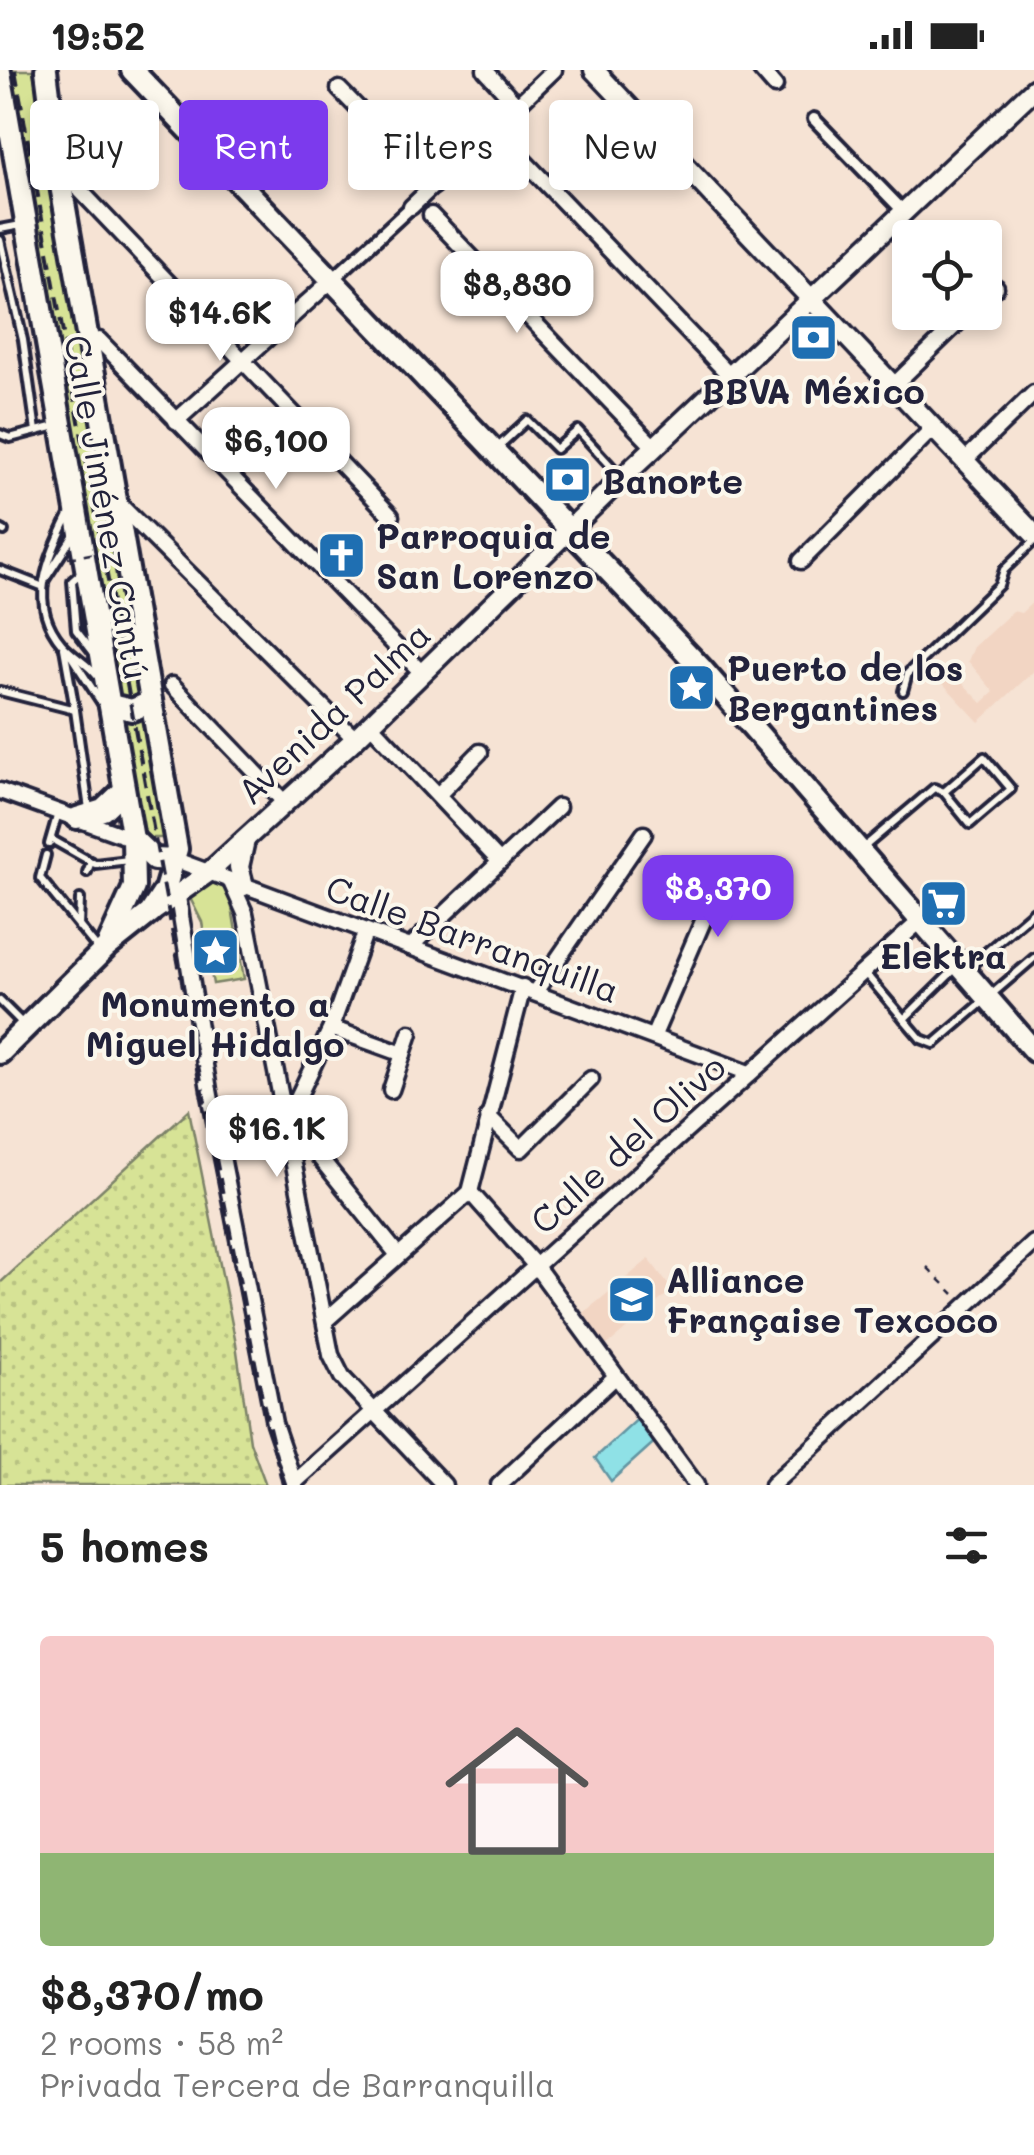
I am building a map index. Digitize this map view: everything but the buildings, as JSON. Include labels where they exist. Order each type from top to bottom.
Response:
[{"type":"main road","name":"Calle Jiménez Cantú","points":[[46,70],[59,174],[176,839],[176,860]]},
{"type":"main road","points":[[132,70],[702,668],[920,921],[1032,1044]]},
{"type":"main road","points":[[594,70],[1034,534]]},
{"type":"main road","name":"Calle Jiménez Cantú","points":[[0,72],[6,135],[27,224],[134,849],[129,906],[104,950]]},
{"type":"main road","name":"Avenida Palma","points":[[104,950],[208,873],[285,803],[654,447],[1034,89]]},
{"type":"main road","points":[[109,703],[132,710],[152,702]]},
{"type":"main road","points":[[75,815],[111,805],[124,790]]},
{"type":"main road","points":[[244,840],[238,867],[245,887]]},
{"type":"main road","points":[[134,849],[154,859],[176,860],[150,913]]},
{"type":"main road","points":[[0,1053],[104,950]]},
{"type":"street","points":[[484,70],[512,100]]},
{"type":"street","points":[[522,100],[554,70]]},
{"type":"street","points":[[760,70],[775,86]]},
{"type":"street","points":[[339,89],[350,100]]},
{"type":"street","points":[[814,119],[904,212]]},
{"type":"street","points":[[529,166],[730,376]]},
{"type":"street","points":[[80,190],[245,358],[392,516]]},
{"type":"street","points":[[176,421],[430,190]]},
{"type":"street","points":[[431,215],[654,447]]},
{"type":"street","points":[[892,386],[951,330]]},
{"type":"street","points":[[99,340],[422,673]]},
{"type":"street","points":[[964,461],[1034,393]]},
{"type":"street","points":[[801,560],[932,428]]},
{"type":"street","points":[[117,503],[355,738]]},
{"type":"street","points":[[172,685],[285,803]]},
{"type":"street","points":[[370,724],[499,861]]},
{"type":"street","points":[[439,794],[480,752]]},
{"type":"street","points":[[0,791],[75,815],[134,849]]},
{"type":"street","points":[[410,947],[558,807]]},
{"type":"street","points":[[324,1322],[470,1192],[488,1116],[529,990],[644,834]]},
{"type":"street","name":"Calle Barranquilla","points":[[176,860],[364,933],[750,1073]]},
{"type":"street","points":[[654,1035],[706,914],[655,870]]},
{"type":"street","points":[[245,887],[250,900],[245,913]]},
{"type":"street","points":[[245,887],[245,913],[335,1366],[444,1485]]},
{"type":"street","points":[[178,896],[209,1090],[270,1404],[294,1484]]},
{"type":"street","name":"Calle del Olivo","points":[[294,1484],[920,921]]},
{"type":"street","points":[[288,1118],[330,1028],[364,933]]},
{"type":"street","points":[[330,1028],[402,1054]]},
{"type":"street","points":[[391,1090],[410,1033]]},
{"type":"street","points":[[488,1116],[521,1149],[591,1079]]},
{"type":"street","points":[[288,1118],[398,1256]]},
{"type":"street","points":[[470,1192],[535,1265],[696,1485]]},
{"type":"street","points":[[772,1485],[1034,1244]]},
{"type":"street","points":[[499,1485],[615,1376]]},
{"type":"lane","points":[[0,229],[27,224]]},
{"type":"lane","points":[[0,240],[23,340],[36,431]]},
{"type":"lane","points":[[495,450],[527,420],[556,449],[578,430],[622,478]]},
{"type":"lane","points":[[0,434],[10,438],[61,424]]},
{"type":"lane","points":[[74,506],[43,569],[42,584],[54,634],[109,703]]},
{"type":"lane","points":[[42,584],[78,529]]},
{"type":"lane","points":[[903,692],[908,673],[999,585],[1004,570],[1034,542]]},
{"type":"lane","points":[[0,570],[42,584]]},
{"type":"lane","points":[[66,649],[89,665],[109,703]]},
{"type":"lane","points":[[66,649],[75,710],[75,815],[50,841],[90,862],[107,866],[134,849]]},
{"type":"lane","points":[[0,691],[75,710]]},
{"type":"lane","points":[[861,851],[934,788],[944,792],[970,824],[1011,789],[984,757],[944,792]]},
{"type":"lane","points":[[46,855],[40,878],[79,928],[104,950]]},
{"type":"lane","points":[[87,872],[90,862]]},
{"type":"lane","points":[[79,928],[80,900]]},
{"type":"lane","points":[[904,1020],[1034,911]]},
{"type":"lane","points":[[864,971],[921,1039],[934,1044],[1034,958]]},
{"type":"lane","points":[[0,1001],[26,1027]]},
{"type":"path","points":[[927,1267],[966,1306]]},
{"type":"shaded area","points":[[1034,601],[1034,671],[979,722],[936,676],[946,666],[982,703],[994,692],[968,661],[974,647],[1013,611],[1021,613]]},
{"type":"shaded area","name":"Alliance Française Texcoco","points":[[649,1259],[672,1290],[605,1347],[580,1316]]},
{"type":"green space","points":[[4,70],[33,70],[38,100],[30,100],[30,190],[53,190],[164,838],[140,838]]},
{"type":"green space","points":[[209,881],[229,890],[244,979],[213,984],[202,922],[190,898],[198,885]]},
{"type":"green space","points":[[189,1110],[236,1344],[250,1442],[266,1485],[0,1485],[0,1283]]},
{"type":"water","points":[[643,1414],[660,1437],[611,1481],[595,1458]]},
{"type":"railway","points":[[15,70],[167,904],[262,1398],[283,1485]]},
{"type":"place","name":"BBVA México","points":[[813,338]]},
{"type":"place","name":"Banorte","points":[[567,480]]},
{"type":"place","name":"Parroquia de San Lorenzo","points":[[341,555]]},
{"type":"place","name":"Puerto de los Bergantines","points":[[692,687]]},
{"type":"place","name":"Elektra","points":[[943,903]]},
{"type":"place","name":"Monumento a Miguel Hidalgo","points":[[215,951]]},
{"type":"place","name":"Alliance Française Texcoco","points":[[631,1299]]}]
